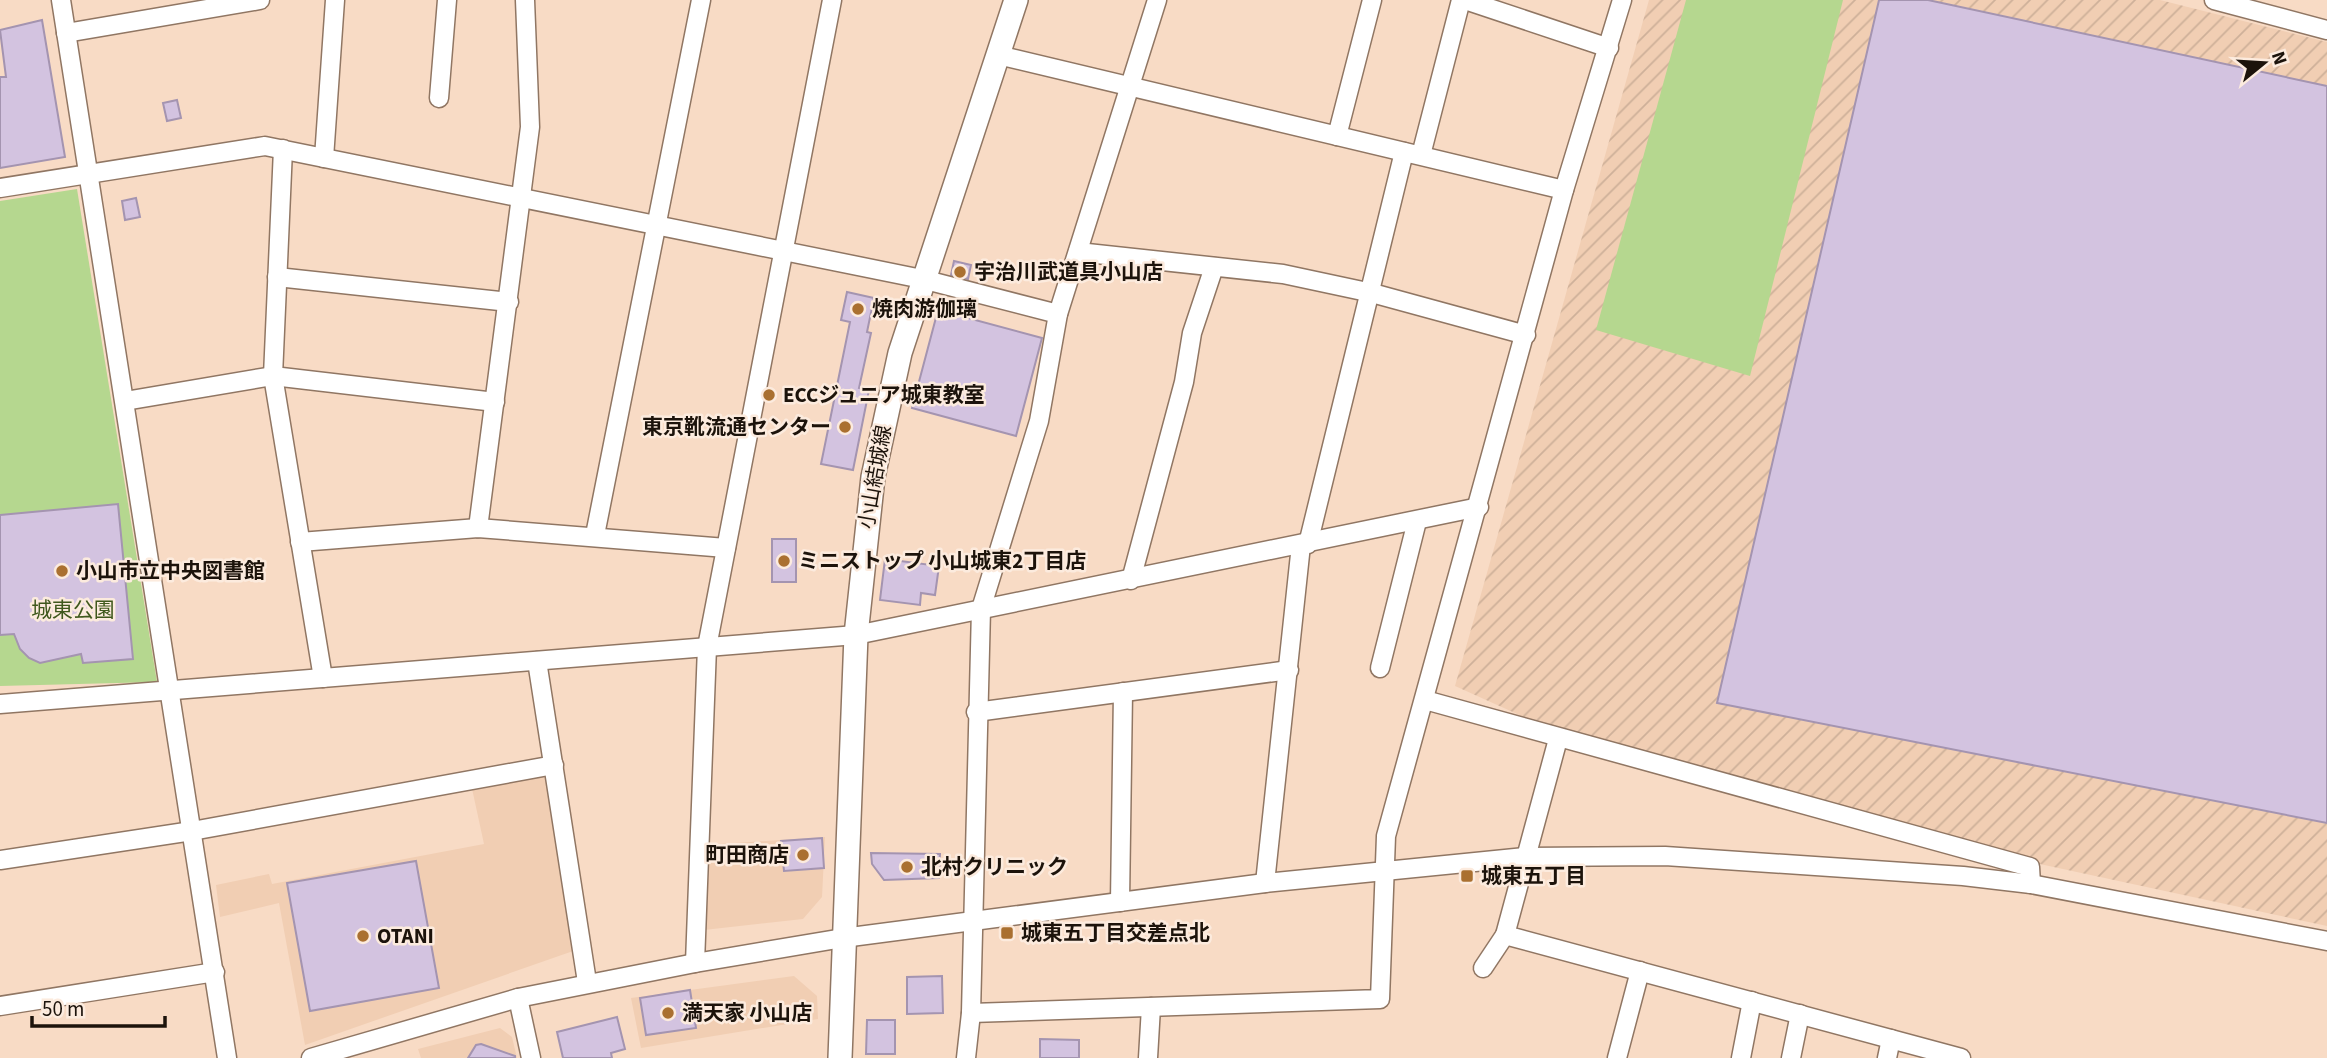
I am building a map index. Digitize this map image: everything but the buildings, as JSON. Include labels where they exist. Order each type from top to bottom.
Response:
[{"type":"main road","name":"小山結城線","points":[[840,1058],[856,635],[873,477],[900,353],[922,279],[1016,0]]},
{"type":"street","points":[[61,0],[227,1058]]},
{"type":"street","points":[[66,33],[260,0]]},
{"type":"street","points":[[324,158],[335,0]]},
{"type":"street","points":[[439,98],[447,0]]},
{"type":"street","points":[[478,528],[530,127],[525,0]]},
{"type":"street","points":[[595,535],[701,0]]},
{"type":"street","points":[[695,963],[707,647],[832,0]]},
{"type":"street","points":[[966,1058],[971,1013],[976,712],[981,609],[1040,421],[1058,314],[1157,0]]},
{"type":"street","points":[[1337,136],[1373,0]]},
{"type":"street","points":[[1265,883],[1304,545],[1371,293],[1412,154],[1463,0],[1609,48]]},
{"type":"street","points":[[971,1013],[1380,999],[1386,836],[1479,507],[1564,190],[1622,0]]},
{"type":"street","points":[[2214,0],[2327,30]]},
{"type":"street","points":[[2280,18],[2286,0]]},
{"type":"street","points":[[998,55],[1564,190]]},
{"type":"street","points":[[0,188],[265,146],[922,279],[1058,314]]},
{"type":"street","points":[[283,149],[273,376],[323,678]]},
{"type":"street","points":[[1078,252],[1283,274],[1371,293],[1526,335]]},
{"type":"street","points":[[1131,580],[1184,382],[1192,334],[1214,267]]},
{"type":"street","points":[[277,277],[509,302]]},
{"type":"street","points":[[125,401],[273,376],[495,402]]},
{"type":"street","points":[[0,704],[856,635],[1479,507]]},
{"type":"street","points":[[1380,667],[1417,521]]},
{"type":"street","points":[[300,542],[478,528],[595,535],[726,548]]},
{"type":"street","points":[[537,661],[587,982]]},
{"type":"street","points":[[976,712],[1289,670]]},
{"type":"street","points":[[1120,902],[1123,692]]},
{"type":"street","points":[[1425,700],[1558,739],[2030,867],[2031,884]]},
{"type":"street","points":[[1483,968],[1505,935],[1558,739]]},
{"type":"street","points":[[0,860],[192,831],[554,765]]},
{"type":"street","points":[[311,1058],[518,998],[587,982],[844,938],[1383,869],[1525,858],[1665,856],[1777,862],[2031,884],[2327,941]]},
{"type":"street","points":[[1505,935],[1961,1058]]},
{"type":"street","points":[[1617,1058],[1640,971]]},
{"type":"street","points":[[0,1006],[215,972]]},
{"type":"street","points":[[518,998],[531,1058]]},
{"type":"street","points":[[1741,1058],[1752,1001]]},
{"type":"street","points":[[1148,1058],[1152,1007]]},
{"type":"street","points":[[1791,1058],[1800,1014]]},
{"type":"street","points":[[1887,1058],[1891,1039]]},
{"type":"shaded area","points":[[1649,0],[2160,0],[2327,42],[2327,926],[2035,863],[1570,738],[1455,686]]},
{"type":"shaded area","points":[[537,773],[547,780],[576,950],[305,1045],[279,903],[220,917],[216,885],[269,874],[272,884],[484,844],[471,784]]},
{"type":"shaded area","points":[[825,837],[822,897],[803,919],[704,930],[706,845]]},
{"type":"shaded area","points":[[794,976],[817,996],[818,1019],[641,1048],[631,998]]},
{"type":"shaded area","points":[[500,1028],[512,1037],[517,1058],[421,1058],[418,1049]]},
{"type":"green space","points":[[1686,0],[1843,0],[1750,376],[1596,330]]},
{"type":"green space","name":"城東公園","points":[[77,189],[157,682],[0,686],[0,201]]},
{"type":"place","name":"宇治川武道具小山店","points":[[960,272]]},
{"type":"place","name":"焼肉游伽璃","points":[[858,309]]},
{"type":"place","name":"ECCジュニア城東教室","points":[[769,395]]},
{"type":"place","name":"東京靴流通センター","points":[[845,427]]},
{"type":"place","name":"ミニストップ 小山城東2丁目店","points":[[784,561]]},
{"type":"place","name":"小山市立中央図書館","points":[[62,571]]},
{"type":"place","name":"町田商店","points":[[803,855]]},
{"type":"place","name":"北村クリニック","points":[[907,867]]},
{"type":"place","name":"城東五丁目","points":[[1467,876]]},
{"type":"place","name":"城東五丁目交差点北","points":[[1007,933]]},
{"type":"place","name":"OTANI","points":[[363,936]]},
{"type":"place","name":"満天家 小山店","points":[[668,1013]]}]
